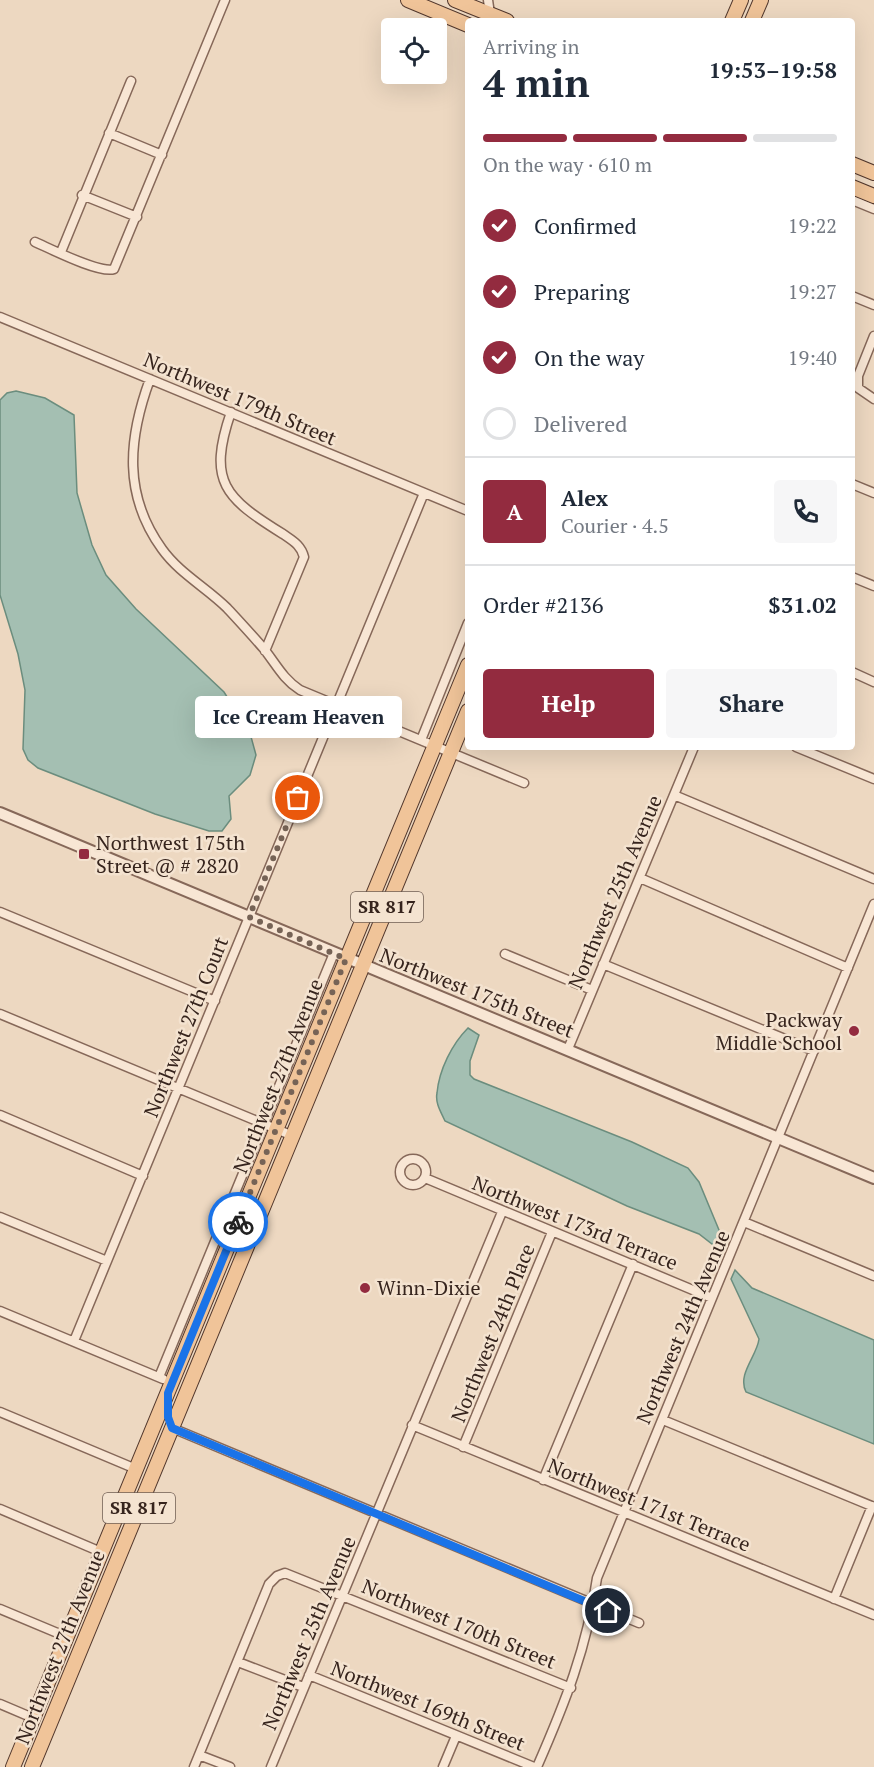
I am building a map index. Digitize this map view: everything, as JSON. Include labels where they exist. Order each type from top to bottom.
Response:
[{"type":"main road","points":[[408,0],[465,24]]},
{"type":"main road","points":[[455,0],[489,7],[503,18]]},
{"type":"main road","points":[[733,18],[741,0]]},
{"type":"main road","points":[[753,18],[761,0]]},
{"type":"main road","points":[[855,165],[874,173]]},
{"type":"main road","points":[[855,192],[874,196]]},
{"type":"main road","name":"Northwest 27th Avenue","points":[[13,1767],[136,1469],[166,1384],[217,1275],[270,1126],[340,956],[435,746],[465,672]]},
{"type":"main road","name":"Northwest 27th Avenue","points":[[32,1767],[465,718]]},
{"type":"main road","points":[[217,1275],[232,1281]]},
{"type":"main road","points":[[166,1384],[168,1417],[172,1428]]},
{"type":"main road","points":[[114,1522],[114,1548],[120,1555]]},
{"type":"main road","points":[[101,1552],[106,1562],[105,1587]]},
{"type":"street","points":[[35,242],[98,268],[109,271],[114,269],[225,0]]},
{"type":"street","points":[[61,252],[82,195],[131,81]]},
{"type":"street","points":[[109,133],[162,155]]},
{"type":"street","points":[[855,193],[874,209]]},
{"type":"street","points":[[82,195],[137,217]]},
{"type":"street","points":[[855,297],[874,305]]},
{"type":"street","name":"Northwest 179th Street","points":[[0,317],[465,510]]},
{"type":"street","points":[[874,336],[858,376],[858,388],[874,399]]},
{"type":"street","points":[[150,379],[137,413],[133,442],[134,475],[143,514],[163,550],[225,607],[265,651],[290,684],[524,783]]},
{"type":"street","points":[[231,412],[221,441],[221,478],[239,504],[296,543],[304,557],[265,651]]},
{"type":"street","points":[[855,485],[874,493]]},
{"type":"street","name":"Northwest 27th Court","points":[[74,1341],[424,493]]},
{"type":"street","points":[[855,578],[874,586]]},
{"type":"street","points":[[421,740],[465,630]]},
{"type":"street","points":[[855,673],[874,682]]},
{"type":"street","name":"Northwest 25th Avenue","points":[[568,1049],[693,750]]},
{"type":"street","points":[[803,750],[874,779]]},
{"type":"street","points":[[674,795],[874,879]]},
{"type":"street","name":"Northwest 175th Street","points":[[0,813],[874,1178]]},
{"type":"street","points":[[640,878],[848,968]]},
{"type":"street","name":"Northwest 24th Avenue","points":[[536,1767],[571,1688],[593,1605],[597,1578],[874,904]]},
{"type":"street","points":[[0,912],[215,1001]]},
{"type":"street","points":[[505,954],[592,990]]},
{"type":"street","points":[[603,964],[814,1051]]},
{"type":"street","points":[[0,1014],[293,1136]]},
{"type":"street","points":[[0,1115],[143,1176]]},
{"type":"street","points":[[0,1311],[74,1341],[166,1384],[270,1126]]},
{"type":"street","name":"Northwest 173rd Terrace","points":[[425,1178],[712,1298]]},
{"type":"street","name":"Northwest 25th Avenue","points":[[271,1767],[502,1212]]},
{"type":"street","points":[[0,1217],[107,1262]]},
{"type":"street","points":[[744,1222],[874,1276]]},
{"type":"street","name":"Northwest 24th Place","points":[[464,1447],[552,1232]]},
{"type":"street","points":[[543,1480],[633,1264]]},
{"type":"street","points":[[0,1412],[136,1469]]},
{"type":"street","points":[[663,1419],[873,1506],[834,1599]]},
{"type":"street","name":"Northwest 171st Terrace","points":[[412,1425],[874,1615]]},
{"type":"street","points":[[172,1428],[639,1623]]},
{"type":"street","points":[[0,1509],[101,1552]]},
{"type":"street","name":"Northwest 170th Street","points":[[238,1662],[269,1584],[277,1576],[285,1573],[343,1594],[571,1688]]},
{"type":"street","points":[[0,1609],[67,1637]]},
{"type":"street","points":[[194,1767],[238,1662]]},
{"type":"street","name":"Northwest 169th Street","points":[[238,1662],[303,1687]]},
{"type":"street","name":"Northwest 169th Street","points":[[309,1675],[536,1767]]},
{"type":"street","points":[[0,1704],[33,1718]]},
{"type":"street","points":[[443,1767],[456,1736]]},
{"type":"street","points":[[199,1755],[230,1767]]},
{"type":"shaded area","points":[[16,391],[45,398],[74,415],[77,493],[92,545],[106,575],[136,609],[224,692],[250,733],[256,755],[250,775],[229,796],[231,819],[222,831],[209,831],[155,814],[38,768],[28,760],[23,749],[25,690],[18,654],[0,595],[0,400],[7,393]]},
{"type":"shaded area","points":[[468,1028],[479,1035],[470,1061],[470,1075],[474,1079],[632,1142],[688,1168],[699,1182],[724,1242],[721,1251],[699,1234],[627,1206],[445,1121],[437,1100],[440,1075],[452,1050]]},
{"type":"shaded area","points":[[735,1270],[752,1288],[874,1340],[874,1444],[746,1392],[744,1379],[759,1339],[731,1279]]},
{"type":"way so far","points":[[238,1222],[346,959],[249,917],[298,798]]},
{"type":"place","name":"Ice Cream Heaven","points":[[298,798]]},
{"type":"place","name":"Northwest 175th Street @ # 2820","points":[[84,854]]},
{"type":"place","name":"Packway Middle School","points":[[854,1031]]},
{"type":"place","name":"Winn-Dixie","points":[[365,1288]]},
{"type":"route","points":[[238,1222],[168,1393],[167,1414],[172,1428],[608,1611]]}]
